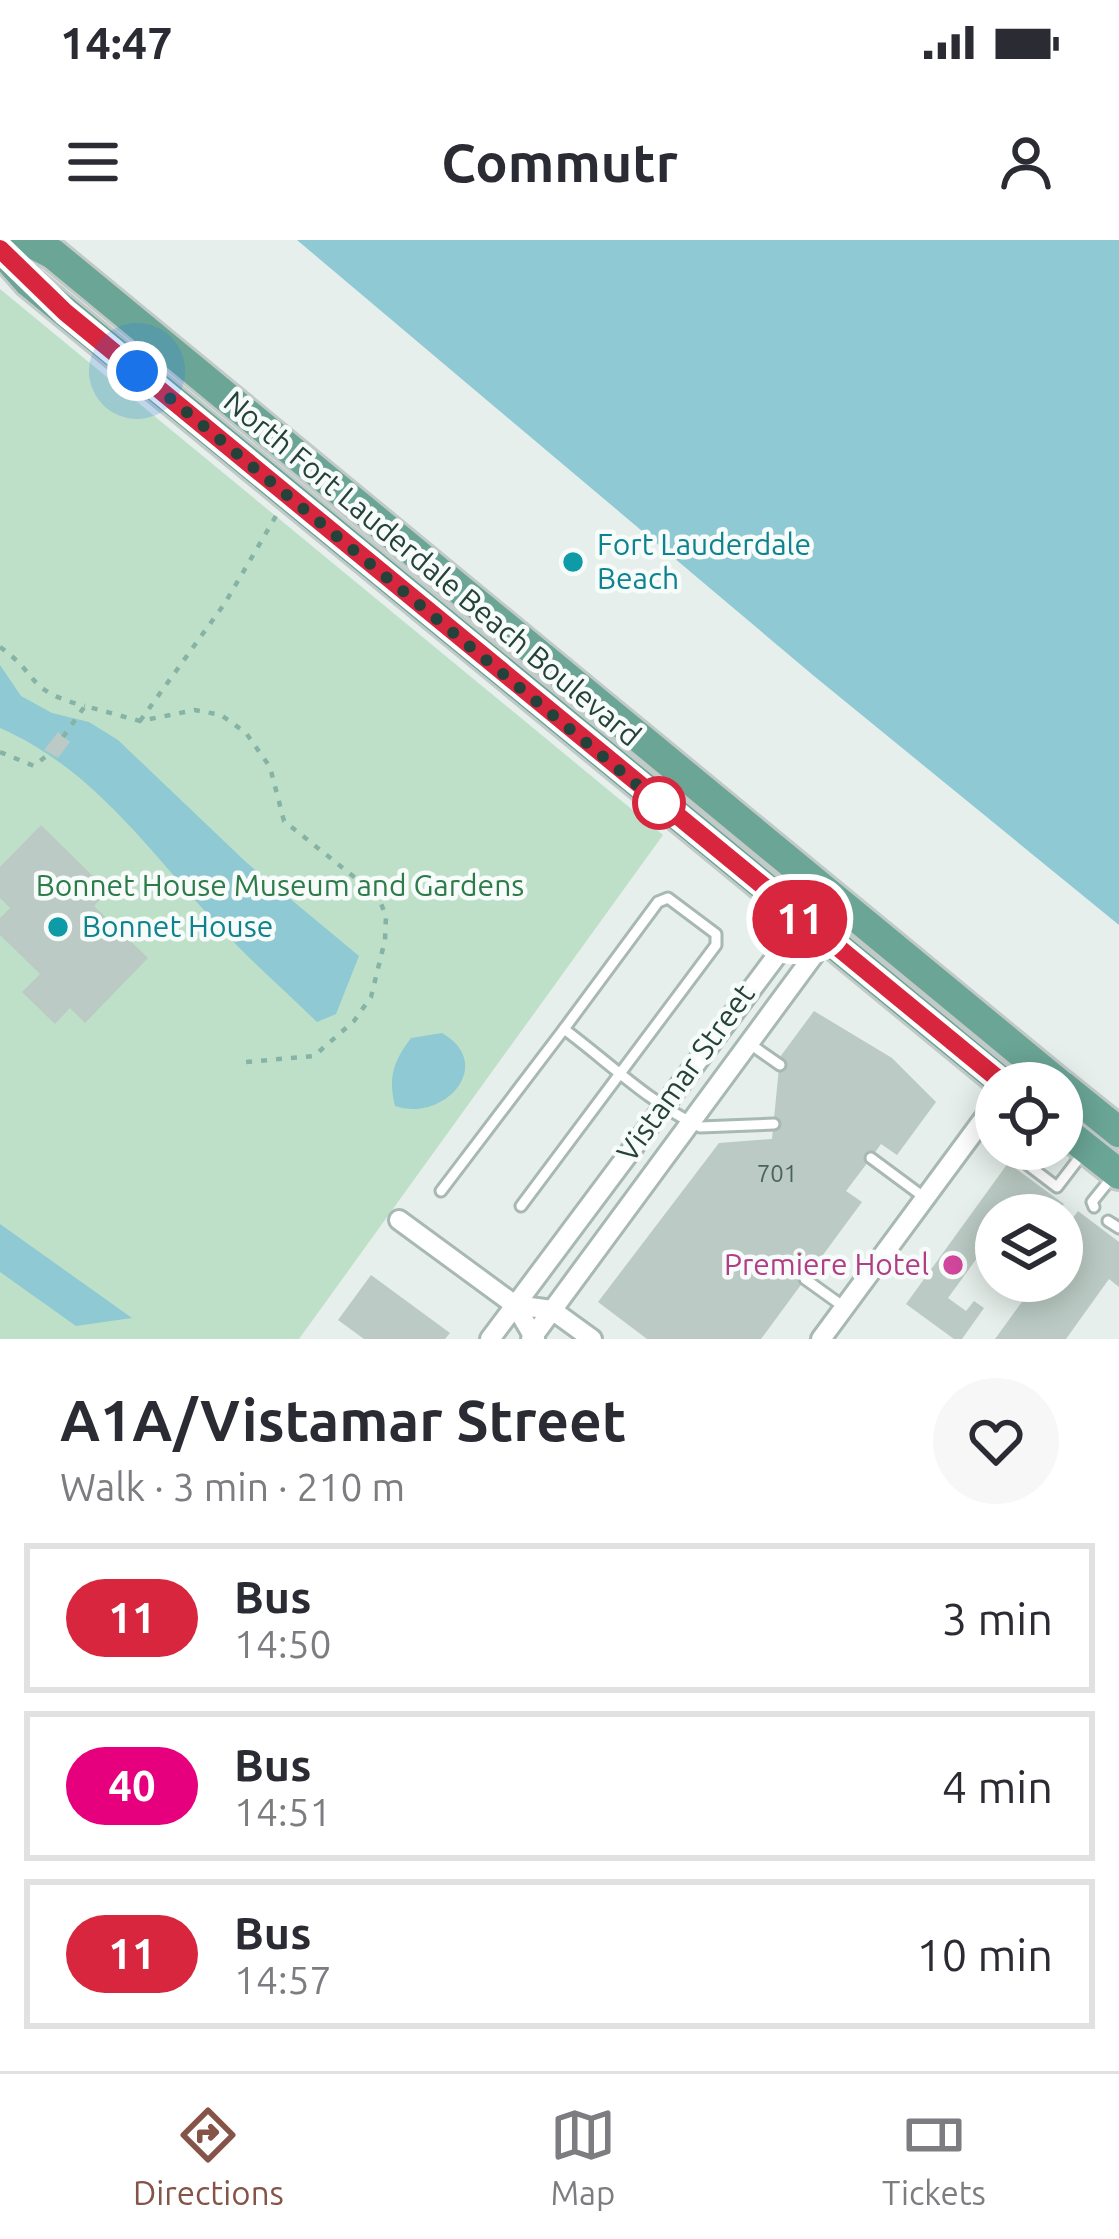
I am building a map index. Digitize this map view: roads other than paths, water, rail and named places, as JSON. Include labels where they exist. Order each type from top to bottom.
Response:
[{"type":"main road","name":"North Fort Lauderdale Beach Boulevard","points":[[26,240],[53,254],[1031,1062]]},
{"type":"main road","name":"North Fort Lauderdale Beach Boulevard","points":[[0,249],[29,282],[977,1062]]},
{"type":"main road","name":"North Fort Lauderdale Beach Boulevard","points":[[1083,1103],[1119,1132]]},
{"type":"main road","points":[[1083,1146],[1118,1173]]},
{"type":"street","name":"Vistamar Street","points":[[490,1339],[799,919],[833,902]]},
{"type":"street","name":"Vistamar Street","points":[[533,1338],[825,940],[833,902]]},
{"type":"street","points":[[722,1025],[748,1043]]},
{"type":"street","points":[[821,1339],[975,1130]]},
{"type":"street","points":[[399,1220],[515,1305],[533,1338]]},
{"type":"street","points":[[515,1305],[552,1310],[592,1339]]},
{"type":"lane","points":[[441,1191],[658,902],[668,898],[716,934],[716,945],[521,1206]]},
{"type":"lane","points":[[564,1029],[690,1122],[719,1129],[774,1124]]},
{"type":"lane","points":[[748,1043],[779,1066]]},
{"type":"lane","points":[[871,1158],[925,1198]]},
{"type":"lane","points":[[1035,1170],[1058,1187],[1064,1170]]},
{"type":"lane","points":[[1094,1207],[1096,1195],[1118,1173]]},
{"type":"lane","points":[[1108,1221],[1119,1228]]},
{"type":"lane","points":[[806,1279],[844,1307]]},
{"type":"water","points":[[297,240],[1119,240],[1119,925],[814,676]]},
{"type":"water","points":[[0,665],[21,696],[52,713],[89,722],[118,740],[247,863],[359,956],[336,1014],[317,1022],[235,944],[95,791],[35,746],[0,728]]},
{"type":"water","points":[[442,1033],[458,1046],[465,1060],[457,1088],[430,1106],[395,1106],[392,1078],[405,1047],[411,1038]]},
{"type":"water","points":[[0,1224],[132,1318],[76,1326],[0,1272]]},
{"type":"place","name":"Fort Lauderdale Beach","points":[[573,562]]},
{"type":"place","name":"Bonnet House","points":[[58,927]]},
{"type":"place","name":"Premiere Hotel","points":[[953,1265]]},
{"type":"park label","name":"Bonnet House Museum and Gardens","points":[[280,886]]}]
